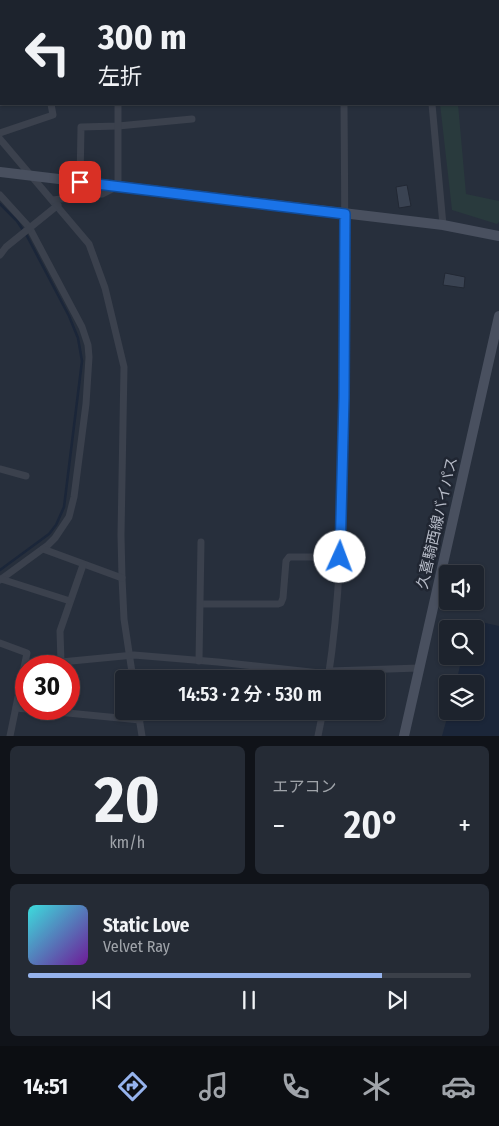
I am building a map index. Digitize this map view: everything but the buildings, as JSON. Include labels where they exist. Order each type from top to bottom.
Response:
[{"type":"street","points":[[0,133],[53,115],[51,105]]},
{"type":"street","points":[[118,105],[118,186]]},
{"type":"street","points":[[330,670],[336,620],[340,557],[344,397],[344,105]]},
{"type":"street","points":[[432,105],[443,225]]},
{"type":"street","points":[[80,182],[81,127],[118,126],[192,119]]},
{"type":"street","points":[[0,139],[89,244],[105,288],[124,367],[122,578],[124,619],[132,670]]},
{"type":"street","points":[[0,172],[443,225],[499,236]]},
{"type":"street","points":[[0,255],[6,247],[55,203],[102,194],[118,186]]},
{"type":"street","points":[[0,195],[29,227],[82,327],[88,345],[89,357],[86,404],[72,509],[69,517],[55,538],[1,580]]},
{"type":"street","name":"久喜騎西線バイパス","points":[[404,736],[499,316]]},
{"type":"street","points":[[0,469],[26,476]]},
{"type":"street","points":[[199,661],[201,542]]},
{"type":"street","points":[[43,549],[122,578]]},
{"type":"street","points":[[201,604],[281,603],[286,562],[289,557],[340,557]]},
{"type":"street","points":[[83,564],[60,631],[61,662],[130,655],[283,670]]},
{"type":"street","points":[[1,580],[70,600]]},
{"type":"street","points":[[0,643],[27,653],[27,655]]},
{"type":"street","points":[[385,671],[419,668]]},
{"type":"street","points":[[10,736],[15,713]]},
{"type":"street","points":[[80,714],[115,718]]},
{"type":"street","points":[[140,720],[142,736]]},
{"type":"street","points":[[318,736],[321,720]]},
{"type":"shaded area","points":[[440,105],[458,105],[466,194],[499,201],[499,222],[497,224],[452,210]]},
{"type":"water","points":[[484,623],[499,626],[499,736],[442,736],[446,720],[484,720],[484,675],[458,675],[460,665],[484,665]]},
{"type":"waterway","points":[[0,204],[17,221],[27,236],[69,316],[78,338],[82,361],[64,507],[56,525],[49,534],[0,570]]},
{"type":"route","points":[[80,182],[345,214],[343,481],[340,557]]}]
